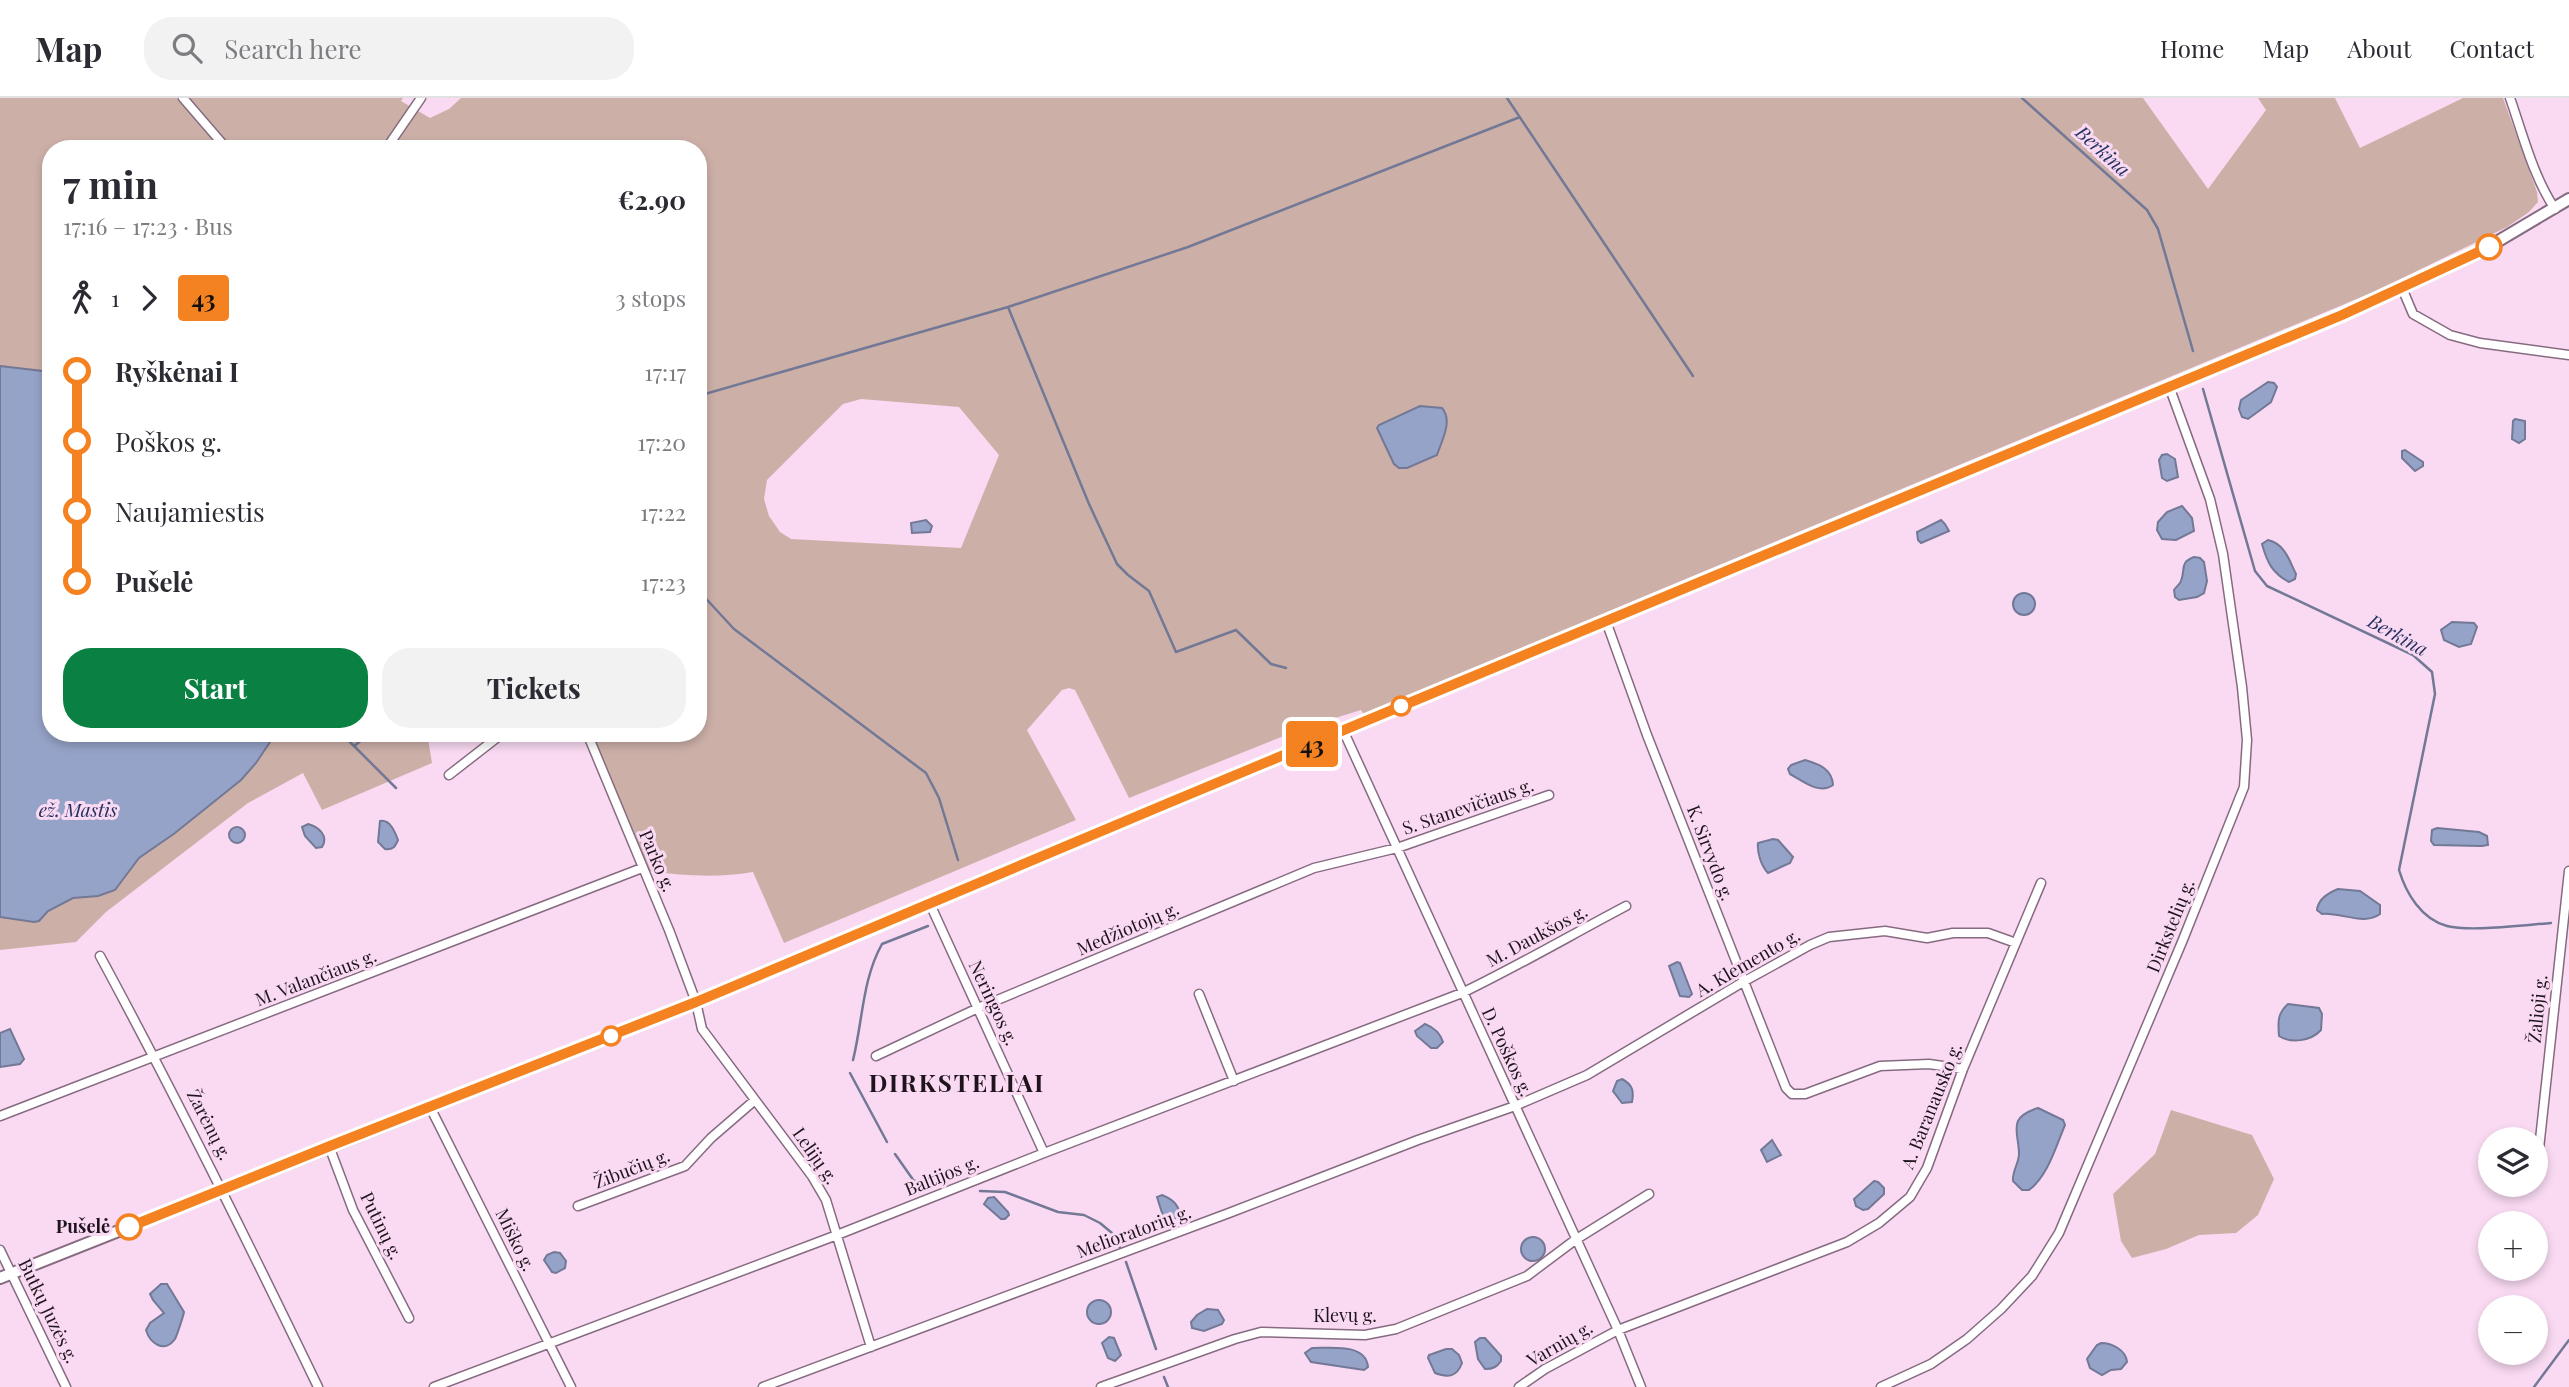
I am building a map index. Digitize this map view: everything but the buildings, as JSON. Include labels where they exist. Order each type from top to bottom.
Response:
[{"type":"main road","points":[[0,1278],[696,1002],[2342,315],[2478,253],[2569,199]]},
{"type":"street","points":[[183,98],[220,140]]},
{"type":"street","points":[[392,140],[421,98]]},
{"type":"street","points":[[2510,98],[2536,172],[2555,209]]},
{"type":"street","points":[[2402,288],[2413,314],[2450,335],[2480,343],[2569,355]]},
{"type":"street","name":"Dirkstelių g.","points":[[1881,1387],[1931,1364],[1967,1339],[2001,1309],[2032,1276],[2059,1233],[2182,942],[2244,787],[2247,740],[2223,554],[2210,499],[2169,386]]},
{"type":"street","name":"K. Sirvydo g.","points":[[1606,621],[1647,735],[1743,982],[1782,1080],[1792,1094],[1805,1094],[1880,1066],[1929,1063],[1963,1069]]},
{"type":"street","name":"D. Poškos g.","points":[[1343,730],[1618,1330],[1641,1387]]},
{"type":"street","points":[[449,775],[491,742]]},
{"type":"street","name":"Parko g.","points":[[591,742],[696,1002]]},
{"type":"street","name":"S. Stanevičiaus g.","points":[[1397,848],[1549,795]]},
{"type":"street","name":"Medžiotojų g.","points":[[876,1056],[978,1008],[1314,868],[1397,848]]},
{"type":"street","name":"M. Valančiaus g.","points":[[0,1116],[642,868]]},
{"type":"street","name":"Žalioji g.","points":[[2541,1127],[2569,871]]},
{"type":"street","name":"A. Baranausko g.","points":[[1618,1330],[1847,1242],[1879,1223],[1910,1197],[1927,1168],[1963,1069],[2041,883]]},
{"type":"street","name":"Neringos g.","points":[[930,904],[1044,1153]]},
{"type":"street","name":"M. Daukšos g.","points":[[1462,993],[1626,906]]},
{"type":"street","name":"A. Klemento g.","points":[[1515,1106],[1587,1075],[1743,982],[1829,937],[1885,931],[1927,939],[1953,933],[1988,933],[2016,943]]},
{"type":"street","name":"Žarėnų g.","points":[[100,956],[223,1190],[318,1387]]},
{"type":"street","name":"Baltijos g.","points":[[434,1387],[837,1235],[1462,993]]},
{"type":"street","points":[[1199,994],[1234,1081]]},
{"type":"street","name":"Lelijų g.","points":[[696,1002],[702,1029],[812,1176],[826,1200],[871,1347]]},
{"type":"street","name":"Žibučių g.","points":[[578,1206],[685,1166],[711,1138],[755,1100]]},
{"type":"street","name":"Melioratorių g.","points":[[763,1387],[1418,1140],[1515,1106]]},
{"type":"street","name":"Miško g.","points":[[430,1107],[570,1387]]},
{"type":"street","name":"Putinų g.","points":[[330,1146],[354,1210],[409,1318]]},
{"type":"street","name":"Klevų g.","points":[[1101,1387],[1261,1332],[1365,1335],[1396,1329],[1527,1276],[1575,1240],[1649,1194]]},
{"type":"street","name":"Butkų Juzės g.","points":[[0,1250],[66,1387]]},
{"type":"street","name":"Varnių g.","points":[[1519,1387],[1545,1369],[1618,1330]]},
{"type":"shaded area","points":[[0,98],[177,98],[214,140],[42,140],[42,371],[0,366]]},
{"type":"shaded area","points":[[189,98],[403,98],[401,101],[430,118],[449,109],[461,98],[2143,98],[2208,189],[2266,110],[2258,98],[2335,98],[2360,148],[2463,98],[2503,98],[2537,192],[2538,202],[2529,212],[2507,227],[2378,290],[1365,716],[1361,710],[1306,727],[1129,798],[1075,690],[1062,690],[1027,730],[1076,820],[784,943],[753,872],[702,876],[650,871],[596,742],[707,742],[707,140],[225,140]],"holes":[[[861,399],[959,407],[999,455],[961,548],[791,539],[780,532],[769,516],[764,499],[767,480],[843,404]]]},
{"type":"shaded area","points":[[270,742],[428,742],[432,763],[322,810],[303,773],[248,803],[106,912],[76,942],[0,950],[0,917],[39,921],[48,911],[73,898],[98,896],[115,890],[139,858],[241,780]]},
{"type":"shaded area","points":[[2171,1110],[2252,1135],[2274,1179],[2258,1215],[2236,1233],[2199,1235],[2166,1249],[2132,1258],[2121,1241],[2113,1194],[2155,1154]]},
{"type":"water","name":"ež. Mastis","points":[[0,366],[42,371],[42,742],[270,742],[241,780],[139,858],[115,890],[98,896],[73,898],[48,911],[39,921],[0,917]]},
{"type":"water","points":[[2268,382],[2277,387],[2271,402],[2248,419],[2242,417],[2239,409],[2241,400]]},
{"type":"water","points":[[1420,406],[1442,408],[1447,419],[1444,437],[1437,455],[1407,468],[1399,468],[1394,464],[1377,428]]},
{"type":"water","points":[[2515,419],[2525,421],[2525,439],[2519,443],[2512,439]]},
{"type":"water","points":[[2405,450],[2423,462],[2423,466],[2415,471],[2402,458],[2402,451]]},
{"type":"water","points":[[2167,454],[2175,459],[2178,477],[2167,481],[2162,478],[2159,460],[2162,455]]},
{"type":"water","points":[[2182,506],[2192,518],[2194,531],[2176,540],[2162,539],[2157,530],[2158,522],[2167,512]]},
{"type":"water","points":[[926,520],[932,526],[930,532],[912,533],[911,523]]},
{"type":"water","points":[[1941,520],[1949,531],[1921,543],[1918,540],[1917,532]]},
{"type":"water","points":[[2268,540],[2279,545],[2286,553],[2296,574],[2295,579],[2289,582],[2271,566],[2262,544]]},
{"type":"water","points":[[2194,557],[2204,562],[2207,581],[2204,593],[2179,600],[2175,597],[2174,590],[2181,581],[2185,564]]},
{"type":"water","points":[[2024,593],[2032,596],[2035,604],[2032,612],[2024,615],[2016,612],[2013,604],[2016,596]]},
{"type":"water","points":[[2452,622],[2474,623],[2477,627],[2471,644],[2459,647],[2444,640],[2441,630]]},
{"type":"water","points":[[1805,760],[1820,765],[1827,771],[1833,785],[1817,788],[1790,774],[1788,769],[1791,765]]},
{"type":"water","points":[[380,821],[389,824],[395,833],[398,840],[392,848],[385,849],[378,842]]},
{"type":"water","points":[[308,824],[322,832],[322,847],[316,848],[305,836],[302,827]]},
{"type":"water","points":[[237,827],[243,829],[243,841],[237,843],[231,841],[229,835],[231,829]]},
{"type":"water","points":[[2437,828],[2479,832],[2487,836],[2488,845],[2434,845],[2431,841],[2432,830]]},
{"type":"water","points":[[1778,840],[1793,857],[1790,863],[1768,873],[1760,859],[1758,843]]},
{"type":"water","points":[[2338,889],[2360,891],[2380,905],[2380,914],[2360,919],[2322,914],[2317,910],[2324,897]]},
{"type":"water","points":[[1680,963],[1692,994],[1689,997],[1680,996],[1669,966]]},
{"type":"water","points":[[2288,1004],[2319,1008],[2322,1014],[2321,1030],[2312,1037],[2301,1040],[2289,1040],[2279,1036],[2279,1018]]},
{"type":"water","points":[[1425,1024],[1437,1031],[1442,1039],[1443,1042],[1437,1048],[1431,1048],[1417,1036],[1415,1031]]},
{"type":"water","points":[[10,1029],[24,1059],[20,1064],[0,1067],[0,1033]]},
{"type":"water","points":[[1622,1079],[1632,1089],[1632,1102],[1622,1103],[1613,1091],[1617,1081]]},
{"type":"water","points":[[2038,1108],[2063,1120],[2065,1125],[2041,1177],[2029,1190],[2022,1190],[2013,1181],[2019,1154],[2017,1126],[2022,1116]]},
{"type":"water","points":[[1772,1140],[1781,1155],[1767,1162],[1761,1150]]},
{"type":"water","points":[[1874,1181],[1884,1188],[1884,1194],[1868,1209],[1863,1210],[1856,1206],[1854,1199]]},
{"type":"water","points":[[1162,1195],[1178,1207],[1180,1214],[1176,1218],[1164,1219],[1157,1197]]},
{"type":"water","points":[[994,1197],[1008,1212],[1009,1215],[1005,1219],[1001,1219],[984,1204],[988,1198]]},
{"type":"water","points":[[1533,1237],[1542,1240],[1545,1249],[1542,1258],[1533,1261],[1524,1258],[1521,1249],[1524,1240]]},
{"type":"water","points":[[554,1252],[560,1253],[566,1261],[565,1268],[556,1273],[552,1272],[544,1260]]},
{"type":"water","points":[[161,1284],[167,1284],[184,1312],[175,1339],[166,1346],[154,1343],[146,1330],[150,1323],[164,1313],[150,1294]]},
{"type":"water","points":[[1099,1300],[1110,1307],[1111,1312],[1104,1323],[1099,1324],[1088,1317],[1087,1312],[1094,1301]]},
{"type":"water","points":[[1207,1309],[1218,1310],[1224,1320],[1222,1324],[1204,1331],[1192,1328],[1191,1322]]},
{"type":"water","points":[[1109,1337],[1114,1338],[1121,1355],[1115,1361],[1108,1358],[1102,1343]]},
{"type":"water","points":[[1485,1338],[1501,1356],[1498,1365],[1490,1369],[1485,1369],[1478,1359],[1475,1342]]},
{"type":"water","points":[[2101,1343],[2110,1344],[2124,1354],[2127,1362],[2121,1369],[2102,1375],[2090,1368],[2087,1359]]},
{"type":"water","points":[[1312,1348],[1354,1350],[1366,1359],[1368,1367],[1364,1370],[1311,1362],[1305,1353]]},
{"type":"water","points":[[1452,1349],[1459,1355],[1462,1363],[1455,1374],[1444,1376],[1435,1373],[1428,1358],[1429,1355]]},
{"type":"waterway","points":[[1507,98],[1693,376]]},
{"type":"waterway","name":"Berkina","points":[[2022,98],[2147,210],[2158,229],[2193,351]]},
{"type":"waterway","points":[[1008,307],[1188,247],[1520,117]]},
{"type":"waterway","points":[[707,393],[1008,307],[1089,504],[1117,564],[1149,591],[1176,652],[1236,630],[1271,664],[1286,668]]},
{"type":"waterway","name":"Berkina","points":[[2203,389],[2255,571],[2267,586],[2413,655],[2432,672],[2435,694],[2399,870],[2410,896],[2430,918],[2457,928],[2551,923]]},
{"type":"waterway","points":[[707,600],[734,629],[926,773],[939,798],[958,860]]},
{"type":"waterway","points":[[350,742],[396,788]]},
{"type":"waterway","points":[[354,746],[359,742]]},
{"type":"waterway","points":[[853,1060],[870,972],[882,944],[928,926]]},
{"type":"waterway","points":[[850,1073],[887,1142]]},
{"type":"waterway","points":[[895,1154],[914,1181],[936,1181]]},
{"type":"waterway","points":[[980,1191],[1005,1192],[1058,1212],[1084,1215],[1112,1233],[1120,1248]]},
{"type":"waterway","points":[[1126,1262],[1156,1349]]},
{"type":"waterway","points":[[2534,1387],[2569,1340]]},
{"type":"waterway","points":[[1164,1377],[1168,1387]]},
{"type":"bus line","name":"43","points":[[129,1227],[696,1002],[2342,315],[2489,247]]},
{"type":"place","name":"Pušelė","points":[[129,1227]]},
{"type":"district","name":"DIRKSTELIAI","points":[[957,1084]]}]
